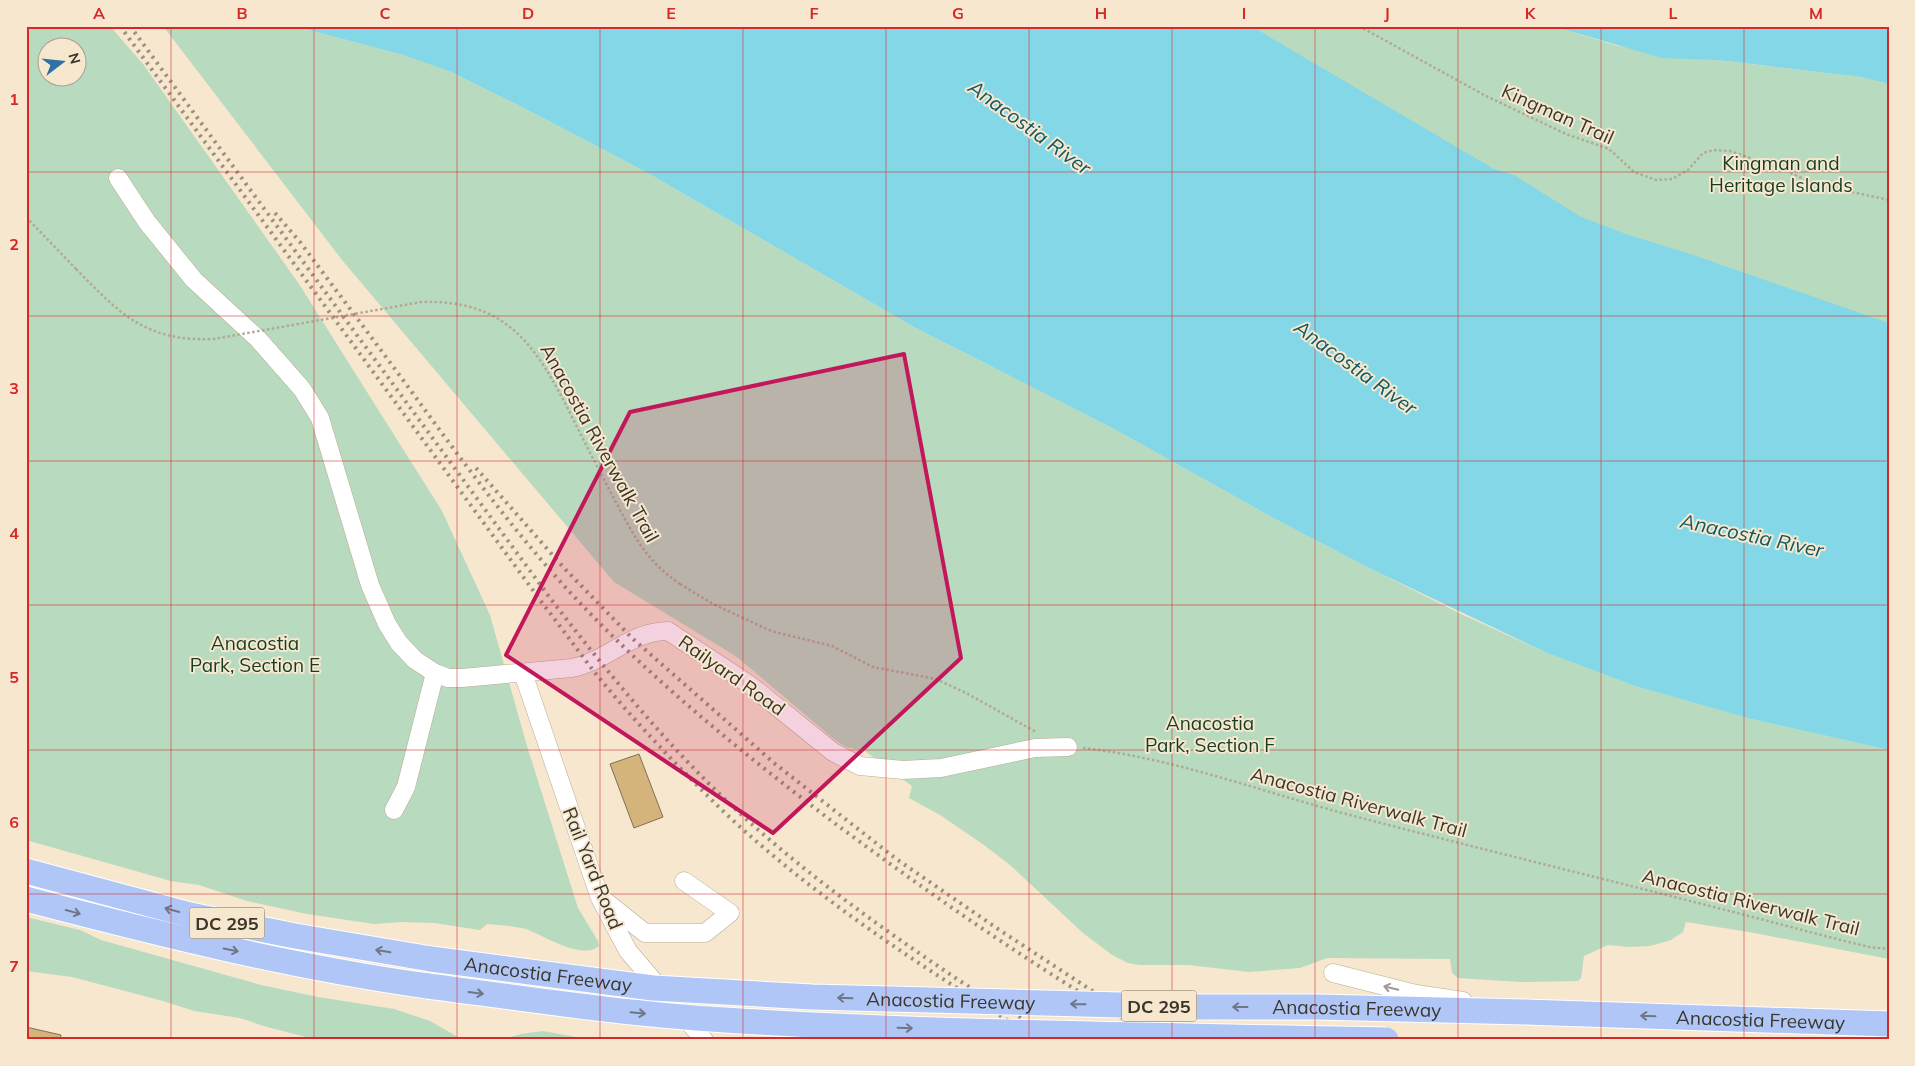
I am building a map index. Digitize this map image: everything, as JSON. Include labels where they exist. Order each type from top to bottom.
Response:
[{"type":"highway","name":"Anacostia Freeway","points":[[26,871],[190,916],[295,936],[431,959],[653,988],[812,997],[1197,1007],[1317,1007],[1525,1012],[1889,1024]]},
{"type":"highway","name":"Anacostia Freeway","points":[[26,899],[166,936],[354,976],[603,1009],[724,1020],[922,1029],[1386,1040]]},
{"type":"lane","points":[[118,178],[146,222],[194,280],[258,340],[302,389],[320,418],[370,585],[387,624],[399,643],[415,660],[435,673],[406,787],[394,810]]},
{"type":"lane","name":"Railyard Road","points":[[435,673],[448,678],[462,678],[580,667],[642,635],[654,631],[668,631],[750,685],[833,752],[860,766],[903,770],[941,768],[1035,748],[1068,747]]},
{"type":"lane","name":"Rail Yard Road","points":[[523,673],[600,898],[628,951],[704,1040]]},
{"type":"lane","points":[[600,898],[645,933],[705,933],[730,912],[684,881]]},
{"type":"lane","points":[[1333,974],[1416,994],[1525,1012]]},
{"type":"path","name":"Kingman Trail","points":[[1359,26],[1486,96],[1566,134],[1609,149],[1634,172],[1656,180],[1672,179],[1688,170],[1703,153],[1714,150],[1730,152],[1782,169],[1815,184],[1889,200]]},
{"type":"path","name":"Anacostia Riverwalk Trail","points":[[26,217],[111,305],[126,317],[144,327],[164,334],[198,340],[421,302],[463,306],[500,320],[522,337],[546,367],[613,498],[641,548],[659,568],[712,604],[771,631],[832,646],[873,667],[926,676],[942,682],[1037,732]]},
{"type":"path","name":"Anacostia Riverwalk Trail","points":[[1068,747],[1112,752],[1172,766],[1412,831],[1869,947],[1889,949]]},
{"type":"highlighted area","points":[[904,354],[961,658],[773,833],[506,655],[630,412]]},
{"type":"green space","name":"Anacostia Park, Section E","points":[[26,26],[110,26],[143,64],[299,284],[442,511],[490,615],[527,746],[578,908],[598,941],[599,946],[592,950],[573,949],[526,929],[506,926],[487,924],[480,930],[434,923],[401,922],[374,924],[307,914],[247,901],[199,885],[171,881],[26,840]]},
{"type":"green space","name":"Anacostia Park, Section F","points":[[163,26],[294,26],[403,55],[451,72],[646,172],[914,327],[1116,430],[1277,520],[1461,614],[1547,653],[1635,686],[1751,719],[1889,750],[1889,959],[1686,922],[1683,932],[1671,940],[1650,946],[1608,945],[1584,956],[1581,978],[1578,981],[1520,982],[1458,978],[1452,973],[1450,959],[1327,958],[1300,968],[1249,972],[1189,965],[1139,965],[1128,963],[1112,955],[1083,933],[1010,865],[940,815],[909,798],[912,786],[865,751],[846,747],[835,740],[737,657],[614,582],[342,260]]},
{"type":"green space","name":"Kingman and Heritage Islands","points":[[1219,26],[1552,26],[1618,46],[1861,77],[1889,84],[1889,414]]},
{"type":"green space","points":[[26,917],[80,930],[101,940],[261,985],[318,997],[394,1009],[430,1021],[458,1037],[478,1040],[318,1040],[240,1018],[194,1011],[72,977],[26,971]]},
{"type":"green space","points":[[543,1031],[587,1039],[628,1038],[640,1040],[500,1040],[521,1034]]},
{"type":"water","name":"Anacostia River","points":[[294,26],[1251,26],[1494,169],[1514,175],[1581,217],[1889,323],[1889,750],[1751,719],[1635,686],[1547,653],[1373,570],[1277,520],[1116,430],[914,327],[646,172],[522,107],[451,72],[403,55]]},
{"type":"water","points":[[1552,26],[1889,26],[1889,84],[1861,77],[1717,60],[1662,58]]},
{"type":"building","points":[[639,754],[663,817],[634,828],[610,764]]},
{"type":"building","points":[[26,1027],[61,1035],[60,1040],[26,1040]]},
{"type":"railway","points":[[120,26],[543,604],[596,674],[642,727],[724,812],[797,875],[876,934],[1039,1040]]},
{"type":"railway","points":[[130,26],[550,598],[599,660],[677,751],[763,834],[834,891],[957,979],[1058,1040]]},
{"type":"railway","points":[[275,213],[300,242],[515,528],[558,580],[610,634],[702,718],[833,822],[1034,963],[1160,1040]]},
{"type":"railway","points":[[476,468],[564,568],[633,639],[774,763],[895,858],[998,929],[1091,990],[1177,1040]]}]
